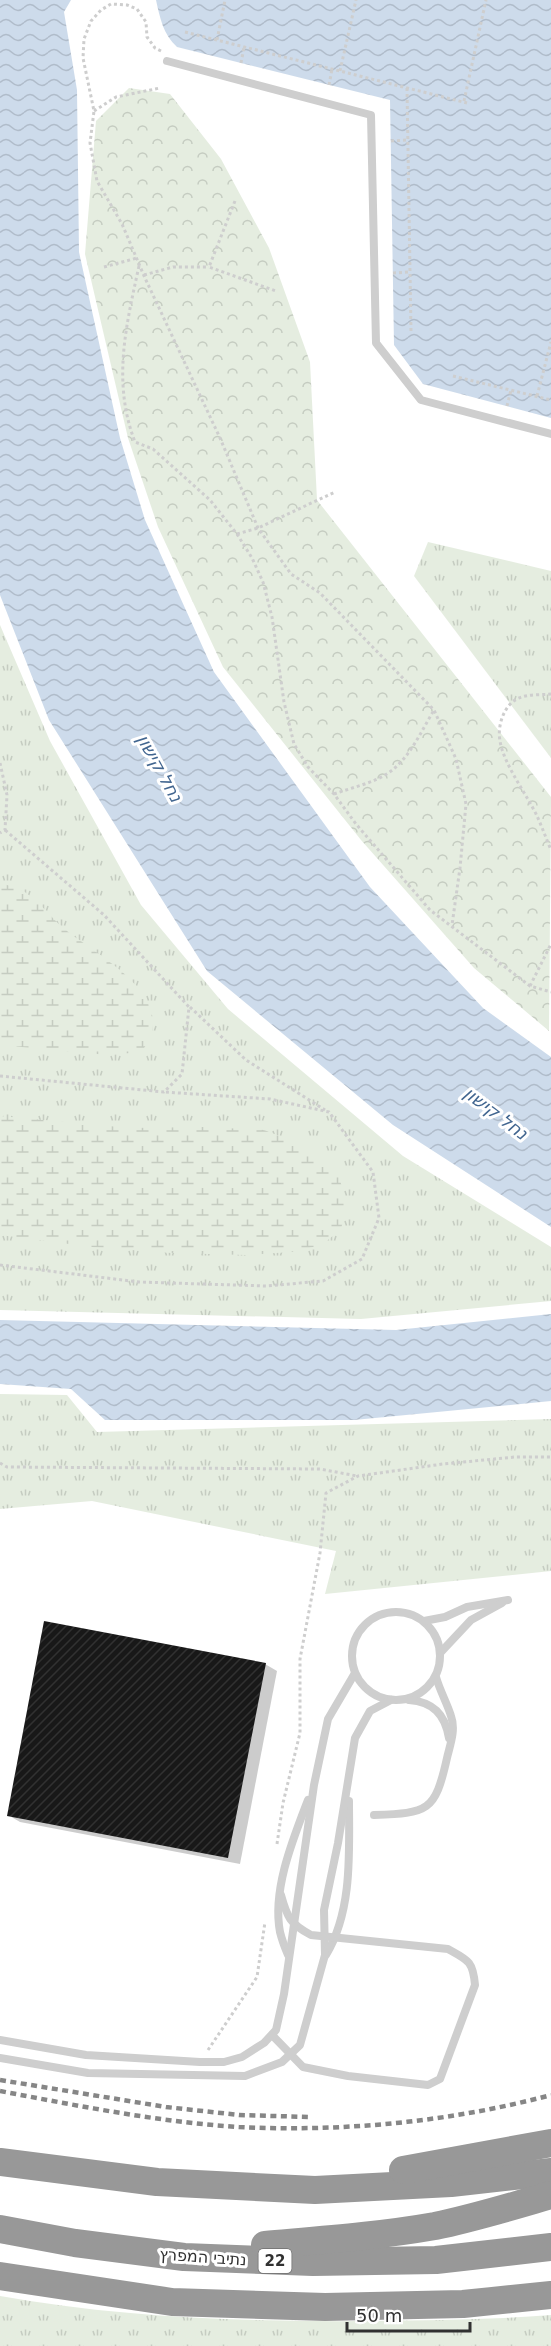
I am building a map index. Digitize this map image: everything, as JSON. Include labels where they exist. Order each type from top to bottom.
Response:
[{"type":"highway","points":[[156,2182],[314,2180],[396,2171],[551,2143]]},
{"type":"highway","points":[[0,2163],[156,2182],[315,2190],[451,2183],[551,2172]]},
{"type":"highway","points":[[75,2243],[154,2248],[263,2246],[342,2239],[435,2226],[484,2215],[551,2195]]},
{"type":"highway","name":"נתיבי המפרץ","points":[[0,2229],[75,2243],[184,2258],[313,2262],[436,2260],[551,2247]]},
{"type":"highway","points":[[0,2276],[183,2302],[325,2307],[463,2304],[551,2295]]},
{"type":"lane","points":[[166,57],[371,115],[376,343],[421,400],[551,434]]},
{"type":"lane","points":[[424,1621],[445,1617],[467,1607],[508,1600],[471,1620],[441,1652]]},
{"type":"lane","points":[[391,1700],[369,1691],[361,1683],[355,1673],[352,1659],[353,1644],[359,1631],[369,1620],[382,1613],[397,1611],[411,1614],[424,1621],[433,1630],[441,1652],[436,1677],[418,1695],[406,1699]]},
{"type":"lane","points":[[0,2040],[87,2055],[224,2062],[242,2057],[272,2035],[276,2030],[284,1994],[314,1785],[328,1719],[355,1673]]},
{"type":"lane","points":[[374,1815],[405,1814],[423,1808],[434,1800],[441,1786],[453,1728],[452,1717],[436,1677]]},
{"type":"lane","points":[[0,2058],[88,2073],[245,2076],[282,2062],[300,2045],[325,1955],[324,1910],[355,1738],[370,1711],[391,1700],[406,1699],[435,1707],[447,1727],[450,1744]]},
{"type":"lane","points":[[325,1955],[336,1938],[342,1914],[349,1860],[350,1771]]},
{"type":"lane","points":[[289,1959],[280,1932],[279,1907],[285,1871],[314,1785]]},
{"type":"lane","points":[[272,2035],[303,2067],[348,2076],[428,2085],[440,2079],[475,1985],[474,1970],[468,1960],[448,1949],[311,1935],[294,1927],[285,1913],[281,1895]]},
{"type":"path","points":[[217,40],[225,0]]},
{"type":"path","points":[[340,71],[356,0]]},
{"type":"path","points":[[185,32],[465,102],[486,0]]},
{"type":"path","points":[[166,57],[147,37],[146,22],[137,9],[128,5],[111,4],[101,10],[91,21],[84,39],[83,58],[94,111],[90,143],[97,181],[122,224],[220,438],[258,528],[291,574],[320,593],[434,710],[456,759],[466,804],[452,925]]},
{"type":"path","points":[[241,63],[244,47]]},
{"type":"path","points":[[328,85],[332,69]]},
{"type":"path","points":[[407,87],[411,332]]},
{"type":"path","points":[[94,111],[116,97],[160,88]]},
{"type":"path","points":[[391,141],[408,140]]},
{"type":"path","points":[[209,267],[235,201]]},
{"type":"path","points":[[104,267],[137,258]]},
{"type":"path","points":[[140,264],[126,324],[122,354],[123,394],[128,424],[135,442],[153,449],[210,500],[237,534],[252,558],[263,582],[272,617],[284,702],[294,744],[308,767],[334,794],[356,824],[430,910],[530,986],[551,992]]},
{"type":"path","points":[[144,275],[173,267],[209,267],[276,291]]},
{"type":"path","points":[[393,273],[410,272]]},
{"type":"path","points":[[537,396],[551,342]]},
{"type":"path","points":[[453,376],[551,400]]},
{"type":"path","points":[[507,406],[511,390]]},
{"type":"path","points":[[237,534],[258,528],[335,492]]},
{"type":"path","points":[[551,694],[521,697],[515,700],[506,710],[500,723],[500,741],[509,765],[538,817],[551,850]]},
{"type":"path","points":[[334,794],[390,772],[405,756],[434,710]]},
{"type":"path","points":[[0,763],[7,795],[5,830]]},
{"type":"path","points":[[0,833],[5,830]]},
{"type":"path","points":[[0,1266],[139,1282],[266,1286],[323,1281],[362,1259],[379,1218],[374,1172],[329,1112],[246,1060],[189,1006],[104,915],[5,830]]},
{"type":"path","points":[[530,986],[551,944]]},
{"type":"path","points":[[164,1092],[182,1074],[189,1006]]},
{"type":"path","points":[[0,1076],[164,1092],[270,1099],[329,1112]]},
{"type":"path","points":[[0,1463],[7,1467],[320,1469],[358,1476],[443,1464],[515,1457],[551,1457]]},
{"type":"path","points":[[276,1849],[283,1803],[300,1733],[300,1659],[320,1553],[326,1493],[358,1476]]},
{"type":"path","points":[[200,2062],[257,1977],[266,1919]]},
{"type":"green space","points":[[129,88],[170,94],[221,159],[269,248],[310,362],[317,500],[551,797],[549,1031],[474,968],[361,840],[223,667],[158,527],[128,438],[85,254],[96,121]]},
{"type":"green space","points":[[428,542],[551,571],[551,758],[414,576]]},
{"type":"green space","points":[[0,625],[50,741],[141,905],[228,1009],[403,1156],[551,1247],[551,1301],[361,1319],[0,1310]]},
{"type":"green space","points":[[0,884],[11,886],[30,895],[67,931],[116,967],[132,982],[145,998],[152,1015],[152,1033],[141,1052],[108,1055],[0,1045]]},
{"type":"green space","points":[[0,1116],[130,1128],[204,1127],[264,1130],[301,1144],[339,1177],[347,1204],[341,1229],[322,1245],[291,1252],[246,1255],[171,1253],[92,1247],[0,1235]]},
{"type":"green space","points":[[0,1394],[67,1395],[97,1432],[551,1419],[551,1571],[325,1594],[336,1551],[92,1501],[0,1509]]},
{"type":"green space","points":[[0,2296],[139,2314],[279,2321],[485,2319],[551,2315],[551,2346],[0,2346]]},
{"type":"water","name":"נחל קישון","points":[[0,0],[71,0],[64,12],[77,90],[79,252],[120,438],[145,520],[214,672],[370,887],[483,1008],[551,1057],[551,1227],[393,1125],[207,971],[49,720],[0,595]]},
{"type":"water","points":[[156,0],[551,0],[551,418],[423,384],[394,345],[390,100],[177,47],[165,31]]},
{"type":"water","points":[[551,1314],[551,1401],[354,1420],[105,1420],[71,1389],[0,1384],[0,1320],[396,1330]]},
{"type":"building","points":[[44,1621],[266,1663],[228,1858],[7,1816]]},
{"type":"railway","points":[[0,2080],[166,2107],[239,2115],[310,2117]]},
{"type":"railway","points":[[0,2091],[119,2113],[179,2121],[278,2128],[396,2123],[474,2112],[551,2095]]}]
